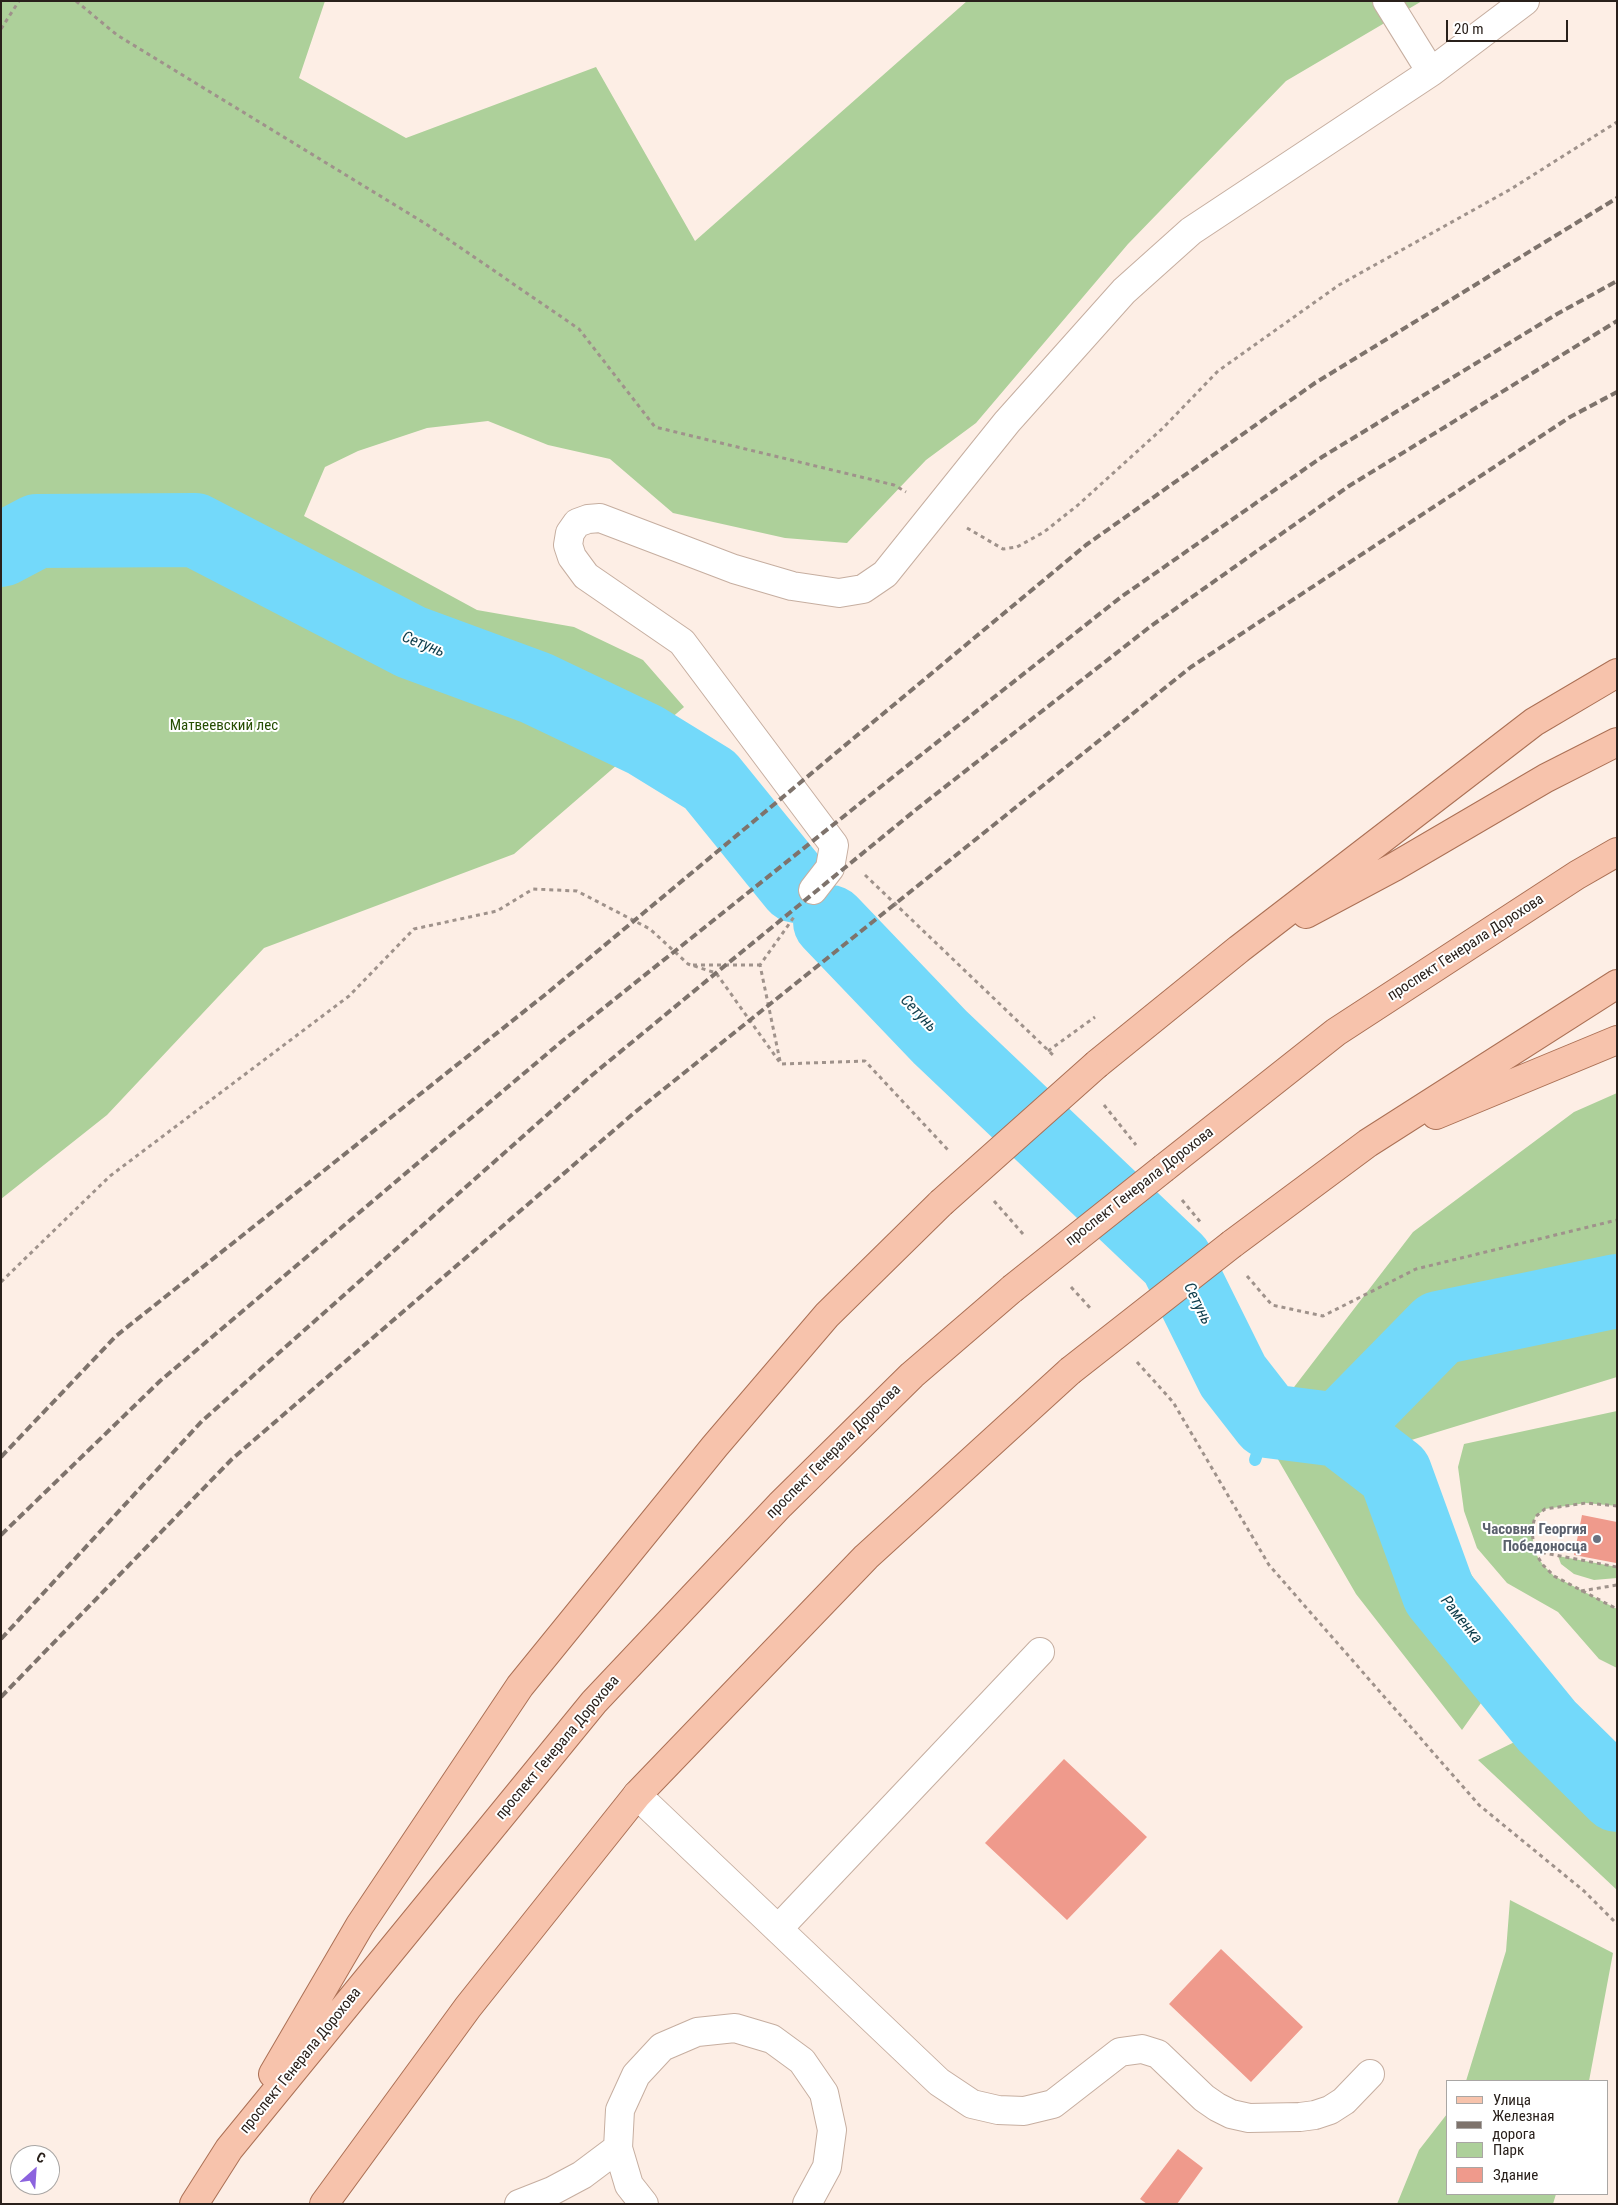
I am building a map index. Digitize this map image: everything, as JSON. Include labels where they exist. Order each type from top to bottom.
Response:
[{"type":"main road","points":[[229,2149],[360,1925],[520,1686],[715,1446],[827,1315],[941,1203],[1096,1064],[1239,949],[1534,722],[1617,673]]},
{"type":"main road","points":[[1239,949],[1394,867],[1546,778],[1617,742]]},
{"type":"main road","name":"проспект Генерала Дорохова","points":[[194,2204],[229,2149],[594,1702],[780,1505],[912,1375],[1012,1288],[1336,1032],[1578,875],[1617,852]]},
{"type":"main road","points":[[324,2204],[468,2007],[637,1795],[866,1557],[1070,1371],[1232,1244],[1368,1143],[1617,984]]},
{"type":"main road","points":[[1368,1143],[1617,1040]]},
{"type":"lane","points":[[1387,1],[1431,72]]},
{"type":"lane","points":[[813,890],[832,857],[682,642],[586,576],[572,556],[568,545],[570,533],[577,523],[588,519],[600,518],[734,568],[792,586],[838,593],[864,589],[885,574],[1006,422],[1131,284],[1190,232],[1431,72],[1525,1]]},
{"type":"lane","points":[[778,1929],[1040,1652]]},
{"type":"lane","points":[[637,1795],[939,2082],[972,2104],[998,2110],[1024,2112],[1053,2104],[1120,2052],[1142,2049],[1158,2054],[1204,2098],[1217,2107],[1231,2114],[1249,2118],[1300,2117],[1330,2110],[1344,2101],[1370,2074]]},
{"type":"lane","points":[[644,2204],[629,2185],[618,2148],[620,2110],[636,2075],[662,2048],[697,2032],[735,2028],[772,2038],[802,2061],[824,2093],[832,2130],[828,2167],[806,2204]]},
{"type":"lane","points":[[519,2204],[552,2191],[582,2175],[618,2148]]},
{"type":"path","points":[[1,29],[19,1]]},
{"type":"path","points":[[76,1],[117,35],[426,224],[579,329],[655,427],[894,485],[1004,549],[1017,547],[1044,532],[1078,505],[1163,428],[1218,371],[1339,285],[1511,189],[1617,122]]},
{"type":"path","points":[[832,857],[1056,1058]]},
{"type":"path","points":[[780,1064],[760,965],[813,890]]},
{"type":"path","points":[[1,1282],[110,1176],[349,996],[414,929],[497,911]]},
{"type":"path","points":[[688,964],[760,965]]},
{"type":"path","points":[[1099,1099],[1140,1150]]},
{"type":"path","points":[[1323,1316],[1416,1269],[1617,1220]]},
{"type":"path","points":[[1617,1506],[1586,1503],[1545,1509],[1535,1517],[1532,1529],[1534,1551],[1543,1565],[1554,1576],[1617,1608]]},
{"type":"path","points":[[1534,1551],[1617,1567]]},
{"type":"path","points":[[1581,1591],[1617,1585]]},
{"type":"path","points":[[1479,1805],[1584,1891],[1617,1924]]},
{"type":"green space","name":"Матвеевский лес","points":[[1,1],[325,1],[299,78],[406,138],[596,67],[695,241],[967,1],[1422,1],[1286,81],[1128,244],[976,423],[926,460],[847,543],[785,538],[673,513],[610,459],[548,445],[488,421],[427,428],[358,451],[325,467],[304,516],[477,610],[574,627],[643,660],[684,707],[514,854],[264,948],[107,1115],[1,1199]]},
{"type":"green space","points":[[1617,1093],[1617,1377],[1395,1445],[1517,1652],[1462,1730],[1356,1594],[1265,1437],[1268,1421],[1413,1232],[1574,1112]]},
{"type":"green space","points":[[1617,1411],[1617,1506],[1586,1503],[1545,1509],[1535,1517],[1532,1529],[1534,1551],[1543,1565],[1554,1576],[1617,1609],[1617,1668],[1599,1659],[1558,1612],[1507,1583],[1477,1548],[1464,1511],[1458,1467],[1464,1444]]},
{"type":"green space","points":[[1558,1556],[1617,1567],[1617,1578],[1594,1580],[1574,1574],[1561,1564]]},
{"type":"green space","points":[[1547,1726],[1617,1795],[1617,1890],[1478,1760]]},
{"type":"green space","points":[[1510,1900],[1613,1953],[1589,2080],[1466,2080],[1506,1951]]},
{"type":"green space","points":[[1446,2115],[1446,2195],[1556,2195],[1553,2204],[1397,2204],[1419,2150]]},
{"type":"building","name":"Часовня Георгия Победоносца","points":[[1582,1515],[1617,1522],[1616,1563],[1574,1555]]},
{"type":"building","points":[[1064,1759],[1147,1837],[1067,1920],[985,1843]]},
{"type":"building","points":[[1221,1949],[1303,2027],[1251,2082],[1169,2004]]},
{"type":"building","points":[[1178,2149],[1203,2168],[1177,2204],[1147,2204],[1140,2199]]},
{"type":"waterway","name":"Сетунь","points":[[1,550],[37,531],[195,530],[411,642],[536,688],[645,740],[710,780],[796,886]]},
{"type":"waterway","name":"Сетунь","points":[[830,922],[940,1037],[1176,1261],[1233,1376],[1268,1421],[1339,1430],[1439,1328],[1617,1291]]},
{"type":"waterway","points":[[1255,1460],[1268,1421]]},
{"type":"waterway","name":"Раменка","points":[[1339,1430],[1395,1473],[1439,1594],[1547,1726],[1617,1795]]},
{"type":"railway","points":[[1,1457],[116,1336],[546,994],[1086,545],[1315,383],[1617,198]]},
{"type":"railway","points":[[1,1535],[160,1381],[561,1042],[1121,597],[1322,457],[1557,314],[1617,281]]},
{"type":"railway","points":[[1,1639],[202,1421],[591,1076],[918,808],[1151,626],[1349,486],[1617,321]]},
{"type":"railway","points":[[1,1697],[232,1459],[634,1113],[1191,667],[1570,417],[1617,392]]},
{"type":"place","name":"Часовня Георгия Победоносца","points":[[1597,1539]]}]
